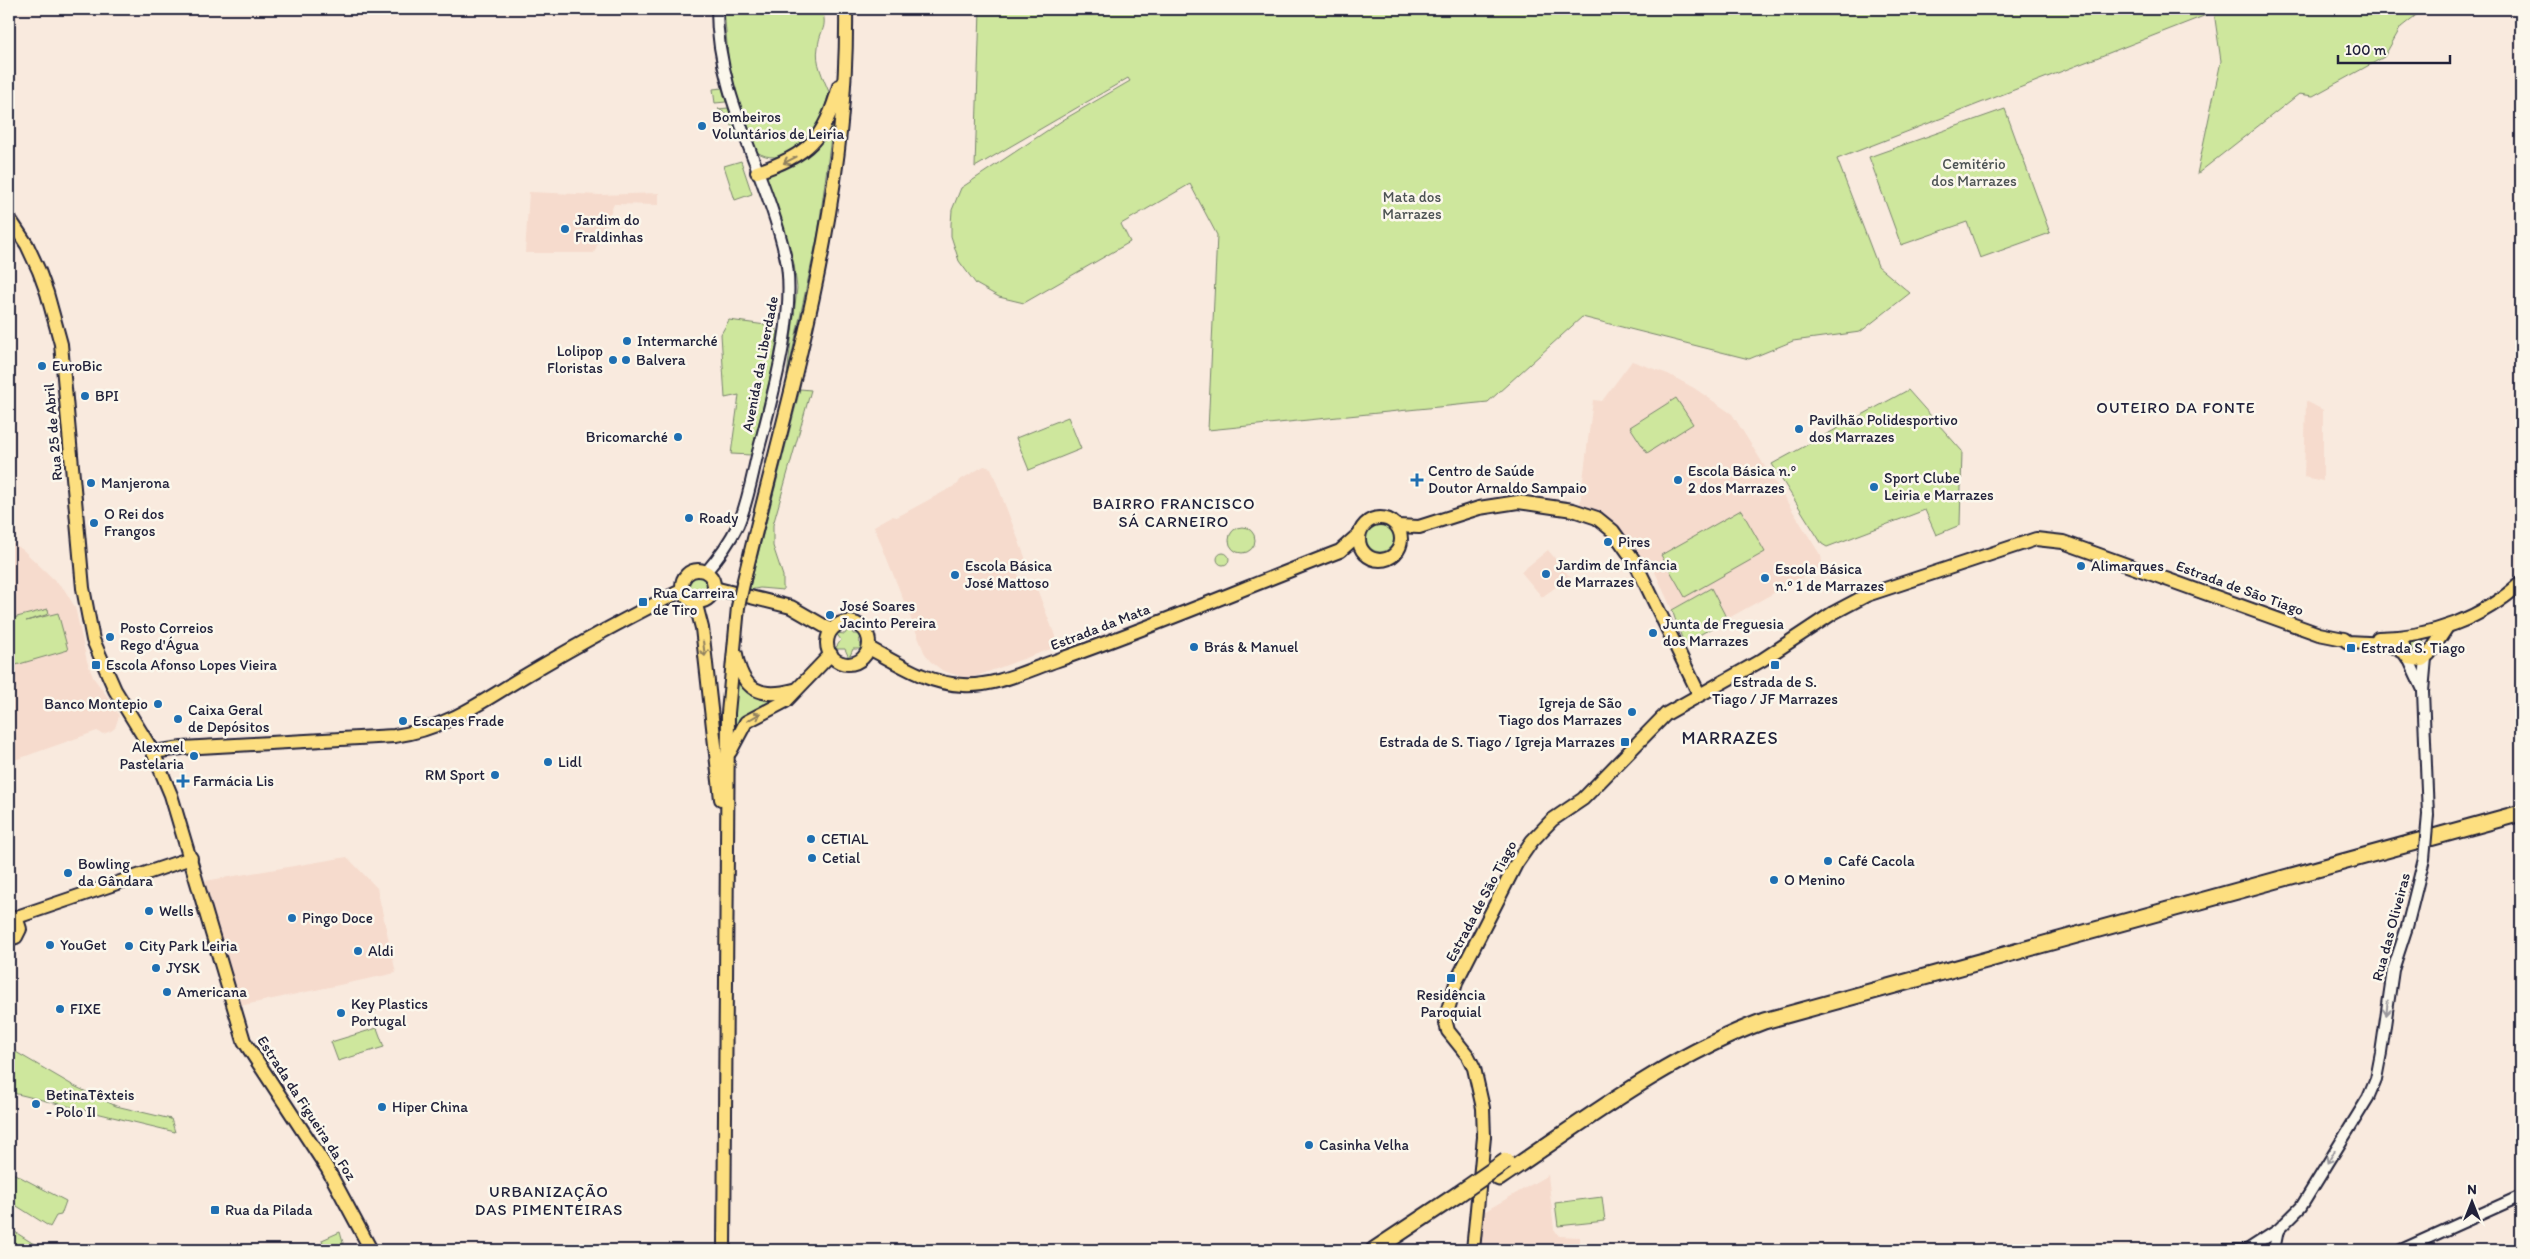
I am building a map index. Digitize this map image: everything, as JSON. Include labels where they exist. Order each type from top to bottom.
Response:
[{"type":"highway","points":[[1391,1250],[1506,1162],[1666,1056],[1751,1017],[2521,806]]},
{"type":"highway","points":[[1374,1250],[1456,1201],[1499,1178],[1676,1061],[1716,1041],[1764,1021],[2521,813]]},
{"type":"main road","points":[[724,1250],[729,693],[734,640],[743,584],[790,399],[820,265],[839,150],[845,60],[846,9]]},
{"type":"main road","points":[[757,172],[790,160],[804,151],[814,139],[827,120],[835,99],[845,60]]},
{"type":"main road","name":"Rua 25 de Abril","points":[[9,218],[27,245],[39,271],[60,344],[83,588],[90,629],[99,654],[126,711],[137,726]]},
{"type":"main road","points":[[1419,527],[1398,526],[1386,518],[1375,518],[1365,524],[1359,534],[1360,546],[1366,555],[1372,559],[1384,560],[1394,555],[1419,527],[1442,518],[1493,505],[1529,502],[1591,515],[1602,521],[1613,531],[1635,562],[1699,694]]},
{"type":"main road","points":[[1398,526],[1401,533],[1401,545]]},
{"type":"main road","name":"Estrada da Mata","points":[[869,648],[912,672],[941,682],[968,686],[997,681],[1092,648],[1340,551],[1359,534]]},
{"type":"main road","name":"Estrada de São Tiago","points":[[1473,1250],[1484,1137],[1483,1108],[1474,1068],[1468,1056],[1446,1028],[1445,1019],[1457,980],[1516,864],[1532,841],[1552,820],[1583,799],[1661,718],[1699,694],[1762,660],[1826,617],[1867,595],[2036,539],[2063,542],[2280,621],[2344,639],[2348,642],[2387,644],[2406,655]]},
{"type":"main road","points":[[1340,551],[1366,555]]},
{"type":"main road","points":[[697,570],[706,572],[712,577],[714,588],[707,598],[695,601],[689,599],[683,590],[684,579],[689,573],[697,570]]},
{"type":"main road","name":"Estrada de São Tiago","points":[[2344,639],[2348,637],[2387,638],[2447,627],[2484,610],[2521,583]]},
{"type":"main road","points":[[714,588],[791,607],[831,630]]},
{"type":"main road","points":[[153,752],[190,747],[414,733],[441,725],[527,680],[560,657],[648,606],[683,590]]},
{"type":"main road","points":[[695,601],[702,628],[720,797],[727,817]]},
{"type":"main road","points":[[841,623],[855,623],[867,633],[869,648],[860,660],[851,663],[839,661],[831,654],[828,644],[831,630],[841,623]]},
{"type":"main road","points":[[2428,654],[2429,640],[2414,634],[2403,644],[2406,655],[2417,661],[2428,654],[2447,627]]},
{"type":"main road","points":[[734,640],[739,670],[751,687],[769,694],[794,690]]},
{"type":"main road","points":[[728,756],[740,729],[746,722],[786,701],[794,690],[831,654]]},
{"type":"main road","name":"Estrada da Figueira da Foz","points":[[137,726],[153,752],[171,795],[244,1041],[327,1168],[371,1250]]},
{"type":"main road","points":[[9,939],[18,935],[14,921],[191,858]]},
{"type":"street","name":"Avenida da Liberdade","points":[[706,572],[726,546],[742,514],[770,408],[788,306],[789,287],[786,258],[725,80],[718,39],[717,9]]},
{"type":"street","points":[[2423,691],[2428,654]]},
{"type":"street","points":[[2406,655],[2423,691]]},
{"type":"street","name":"Rua das Oliveiras","points":[[2251,1250],[2278,1230],[2309,1195],[2368,1098],[2376,1079],[2393,970],[2407,927],[2424,859],[2428,815],[2423,691]]},
{"type":"street","points":[[2401,1250],[2440,1235],[2521,1196]]},
{"type":"street","points":[[2274,1250],[2278,1230]]},
{"type":"street","points":[[2198,1250],[2251,1250]]},
{"type":"shaded area","name":"Jardim do Fraldinhas","points":[[529,192],[600,195],[659,193],[659,205],[614,204],[594,253],[525,253]]},
{"type":"shaded area","name":"Escola Básica n.º 2 dos Marrazes","points":[[1632,361],[1668,374],[1694,388],[1732,414],[1821,556],[1822,562],[1819,568],[1727,619],[1710,589],[1672,610],[1650,561],[1643,564],[1625,536],[1611,520],[1580,504],[1593,400],[1602,401]]},
{"type":"shaded area","points":[[2306,401],[2323,410],[2323,481],[2304,477]]},
{"type":"shaded area","name":"Escola Básica José Mattoso","points":[[984,466],[991,468],[1028,565],[1016,570],[1024,588],[1035,584],[1059,646],[974,677],[966,678],[943,671],[930,661],[924,652],[874,526],[892,516],[897,517],[958,484],[960,480]]},
{"type":"shaded area","points":[[9,540],[23,550],[64,589],[75,607],[87,661],[93,677],[115,707],[119,716],[115,728],[111,731],[103,734],[97,731],[9,762]]},
{"type":"shaded area","name":"Jardim de Infância de Marrazes","points":[[1548,550],[1570,577],[1542,597],[1521,572]]},
{"type":"shaded area","points":[[347,857],[377,888],[396,973],[240,1006],[205,881]]},
{"type":"shaded area","points":[[1548,1175],[1554,1229],[1559,1236],[1580,1237],[1580,1250],[1477,1250],[1480,1214]]},
{"type":"green space","points":[[724,9],[822,9],[824,25],[817,53],[820,70],[829,92],[818,125],[807,140],[792,152],[774,157],[765,156],[757,152],[730,79]]},
{"type":"green space","name":"Mata dos Marrazes","points":[[980,9],[2424,9],[2401,27],[2384,57],[2313,96],[2299,94],[2197,174],[2221,61],[2214,12],[1837,159],[1878,266],[1910,293],[1860,332],[1793,341],[1749,359],[1582,317],[1488,402],[1208,430],[1217,235],[1190,184],[1121,224],[1130,242],[1024,303],[999,297],[976,284],[959,261],[951,236],[951,224],[952,210],[961,188],[1063,120],[1130,81],[1128,78],[975,167]]},
{"type":"green space","points":[[722,88],[726,102],[715,103],[713,89]]},
{"type":"green space","points":[[728,108],[739,138],[737,138],[725,113],[718,109]]},
{"type":"green space","name":"Cemitério dos Marrazes","points":[[2005,109],[2050,233],[1980,258],[1967,222],[1901,245],[1869,157]]},
{"type":"green space","points":[[833,123],[818,234],[787,376],[797,288],[794,264],[765,175]]},
{"type":"green space","points":[[741,161],[752,194],[735,200],[724,166]]},
{"type":"green space","points":[[729,320],[773,326],[778,332],[773,365],[751,455],[731,454],[739,395],[725,398],[721,334]]},
{"type":"green space","points":[[800,389],[811,390],[773,525],[773,546],[783,576],[783,590],[760,588],[749,590]]},
{"type":"green space","name":"Sport Clube Leiria e Marrazes","points":[[1908,390],[1962,451],[1960,525],[1936,535],[1925,510],[1827,547],[1822,544],[1772,464]]},
{"type":"green space","points":[[1676,398],[1693,424],[1647,453],[1630,427]]},
{"type":"green space","points":[[1068,417],[1081,449],[1029,470],[1016,438]]},
{"type":"green space","points":[[1741,510],[1765,552],[1685,597],[1661,555]]},
{"type":"green space","points":[[1380,524],[1390,528],[1394,538],[1390,548],[1380,552],[1370,548],[1366,538],[1370,528]]},
{"type":"green space","points":[[1242,527],[1251,531],[1255,540],[1251,549],[1242,553],[1233,549],[1229,540],[1233,531]]},
{"type":"green space","points":[[1225,553],[1228,554],[1228,564],[1221,565],[1218,564],[1217,557],[1218,554]]},
{"type":"green space","points":[[698,574],[706,577],[709,585],[706,593],[698,596],[690,593],[687,585],[690,577]]},
{"type":"green space","points":[[1711,588],[1727,619],[1684,644],[1672,610]]},
{"type":"green space","points":[[48,609],[49,614],[26,621],[58,613],[68,650],[9,667],[9,619]]},
{"type":"green space","points":[[850,626],[853,634],[862,634],[859,641],[863,649],[853,649],[849,658],[845,649],[835,649],[841,640],[836,633],[845,634]]},
{"type":"green space","points":[[2417,638],[2423,640],[2425,646],[2423,652],[2417,654],[2411,652],[2409,646],[2411,640]]},
{"type":"green space","points":[[736,677],[780,698],[742,718],[734,727]]},
{"type":"green space","points":[[377,1028],[384,1047],[338,1061],[331,1042]]},
{"type":"green space","points":[[9,1048],[74,1086],[116,1106],[171,1119],[175,1132],[9,1092]]},
{"type":"green space","points":[[9,1171],[66,1201],[61,1215],[56,1216],[50,1227],[9,1201]]},
{"type":"green space","points":[[1602,1197],[1605,1221],[1558,1226],[1555,1203]]},
{"type":"green space","points":[[9,1228],[43,1250],[9,1250]]},
{"type":"green space","points":[[340,1232],[345,1250],[326,1250],[322,1240]]},
{"type":"place","name":"Bombeiros Voluntários de Leiria","points":[[702,126]]},
{"type":"place","name":"Jardim do Fraldinhas","points":[[565,229]]},
{"type":"place","name":"Intermarché","points":[[627,341]]},
{"type":"place","name":"Lolipop Floristas","points":[[613,360]]},
{"type":"place","name":"Balvera","points":[[626,360]]},
{"type":"place","name":"EuroBic","points":[[42,366]]},
{"type":"place","name":"BPI","points":[[85,396]]},
{"type":"place","name":"Pavilhão Polidesportivo dos Marrazes","points":[[1799,429]]},
{"type":"place","name":"Bricomarché","points":[[678,437]]},
{"type":"place","name":"Centro de Saúde Doutor Arnaldo Sampaio","points":[[1417,480]]},
{"type":"place","name":"Escola Básica n.º 2 dos Marrazes","points":[[1678,480]]},
{"type":"place","name":"Manjerona","points":[[91,483]]},
{"type":"place","name":"Sport Clube Leiria e Marrazes","points":[[1874,487]]},
{"type":"place","name":"Roady","points":[[689,518]]},
{"type":"place","name":"O Rei dos Frangos","points":[[94,523]]},
{"type":"place","name":"Pires","points":[[1608,542]]},
{"type":"place","name":"Alimarques","points":[[2081,566]]},
{"type":"place","name":"Jardim de Infância de Marrazes","points":[[1546,574]]},
{"type":"place","name":"Escola Básica José Mattoso","points":[[955,575]]},
{"type":"place","name":"Escola Básica n.º 1 de Marrazes","points":[[1765,578]]},
{"type":"place","name":"Rua Carreira de Tiro","points":[[643,602]]},
{"type":"place","name":"José Soares Jacinto Pereira","points":[[830,615]]},
{"type":"place","name":"Junta de Freguesia dos Marrazes","points":[[1653,633]]},
{"type":"place","name":"Posto Correios Rego d'Água","points":[[110,637]]},
{"type":"place","name":"Brás & Manuel","points":[[1194,647]]},
{"type":"place","name":"Estrada S. Tiago","points":[[2351,648]]},
{"type":"place","name":"Escola Afonso Lopes Vieira","points":[[96,665]]},
{"type":"place","name":"Estrada de S. Tiago / JF Marrazes","points":[[1775,665]]},
{"type":"place","name":"Banco Montepio","points":[[158,704]]},
{"type":"place","name":"Igreja de São Tiago dos Marrazes","points":[[1632,712]]},
{"type":"place","name":"Caixa Geral de Depósitos","points":[[178,719]]},
{"type":"place","name":"Escapes Frade","points":[[403,721]]},
{"type":"place","name":"Estrada de S. Tiago / Igreja Marrazes","points":[[1625,742]]},
{"type":"place","name":"Alexmel Pastelaria","points":[[194,756]]},
{"type":"place","name":"Lidl","points":[[548,762]]},
{"type":"place","name":"RM Sport","points":[[495,775]]},
{"type":"place","name":"Farmácia Lis","points":[[183,781]]},
{"type":"place","name":"CETIAL","points":[[811,839]]},
{"type":"place","name":"Cetial","points":[[812,858]]},
{"type":"place","name":"Café Cacola","points":[[1828,861]]},
{"type":"place","name":"Bowling da Gândara","points":[[68,873]]},
{"type":"place","name":"O Menino","points":[[1774,880]]},
{"type":"place","name":"Wells","points":[[149,911]]},
{"type":"place","name":"Pingo Doce","points":[[292,918]]},
{"type":"place","name":"YouGet","points":[[50,945]]},
{"type":"place","name":"City Park Leiria","points":[[129,946]]},
{"type":"place","name":"Aldi","points":[[358,951]]},
{"type":"place","name":"JYSK","points":[[156,968]]},
{"type":"place","name":"Residência Paroquial","points":[[1451,978]]},
{"type":"place","name":"Americana","points":[[167,992]]},
{"type":"place","name":"FIXE","points":[[60,1009]]},
{"type":"place","name":"Key Plastics Portugal","points":[[341,1013]]},
{"type":"place","name":"BetinaTêxteis - Polo II","points":[[36,1104]]},
{"type":"place","name":"Hiper China","points":[[382,1107]]},
{"type":"place","name":"Casinha Velha","points":[[1309,1145]]},
{"type":"place","name":"Rua da Pilada","points":[[215,1210]]},
{"type":"district","name":"OUTEIRO DA FONTE","points":[[2176,407]]},
{"type":"district","name":"BAIRRO FRANCISCO SÁ CARNEIRO","points":[[1174,512]]},
{"type":"district","name":"MARRAZES","points":[[1730,738]]},
{"type":"district","name":"URBANIZAÇÃO DAS PIMENTEIRAS","points":[[549,1200]]}]
